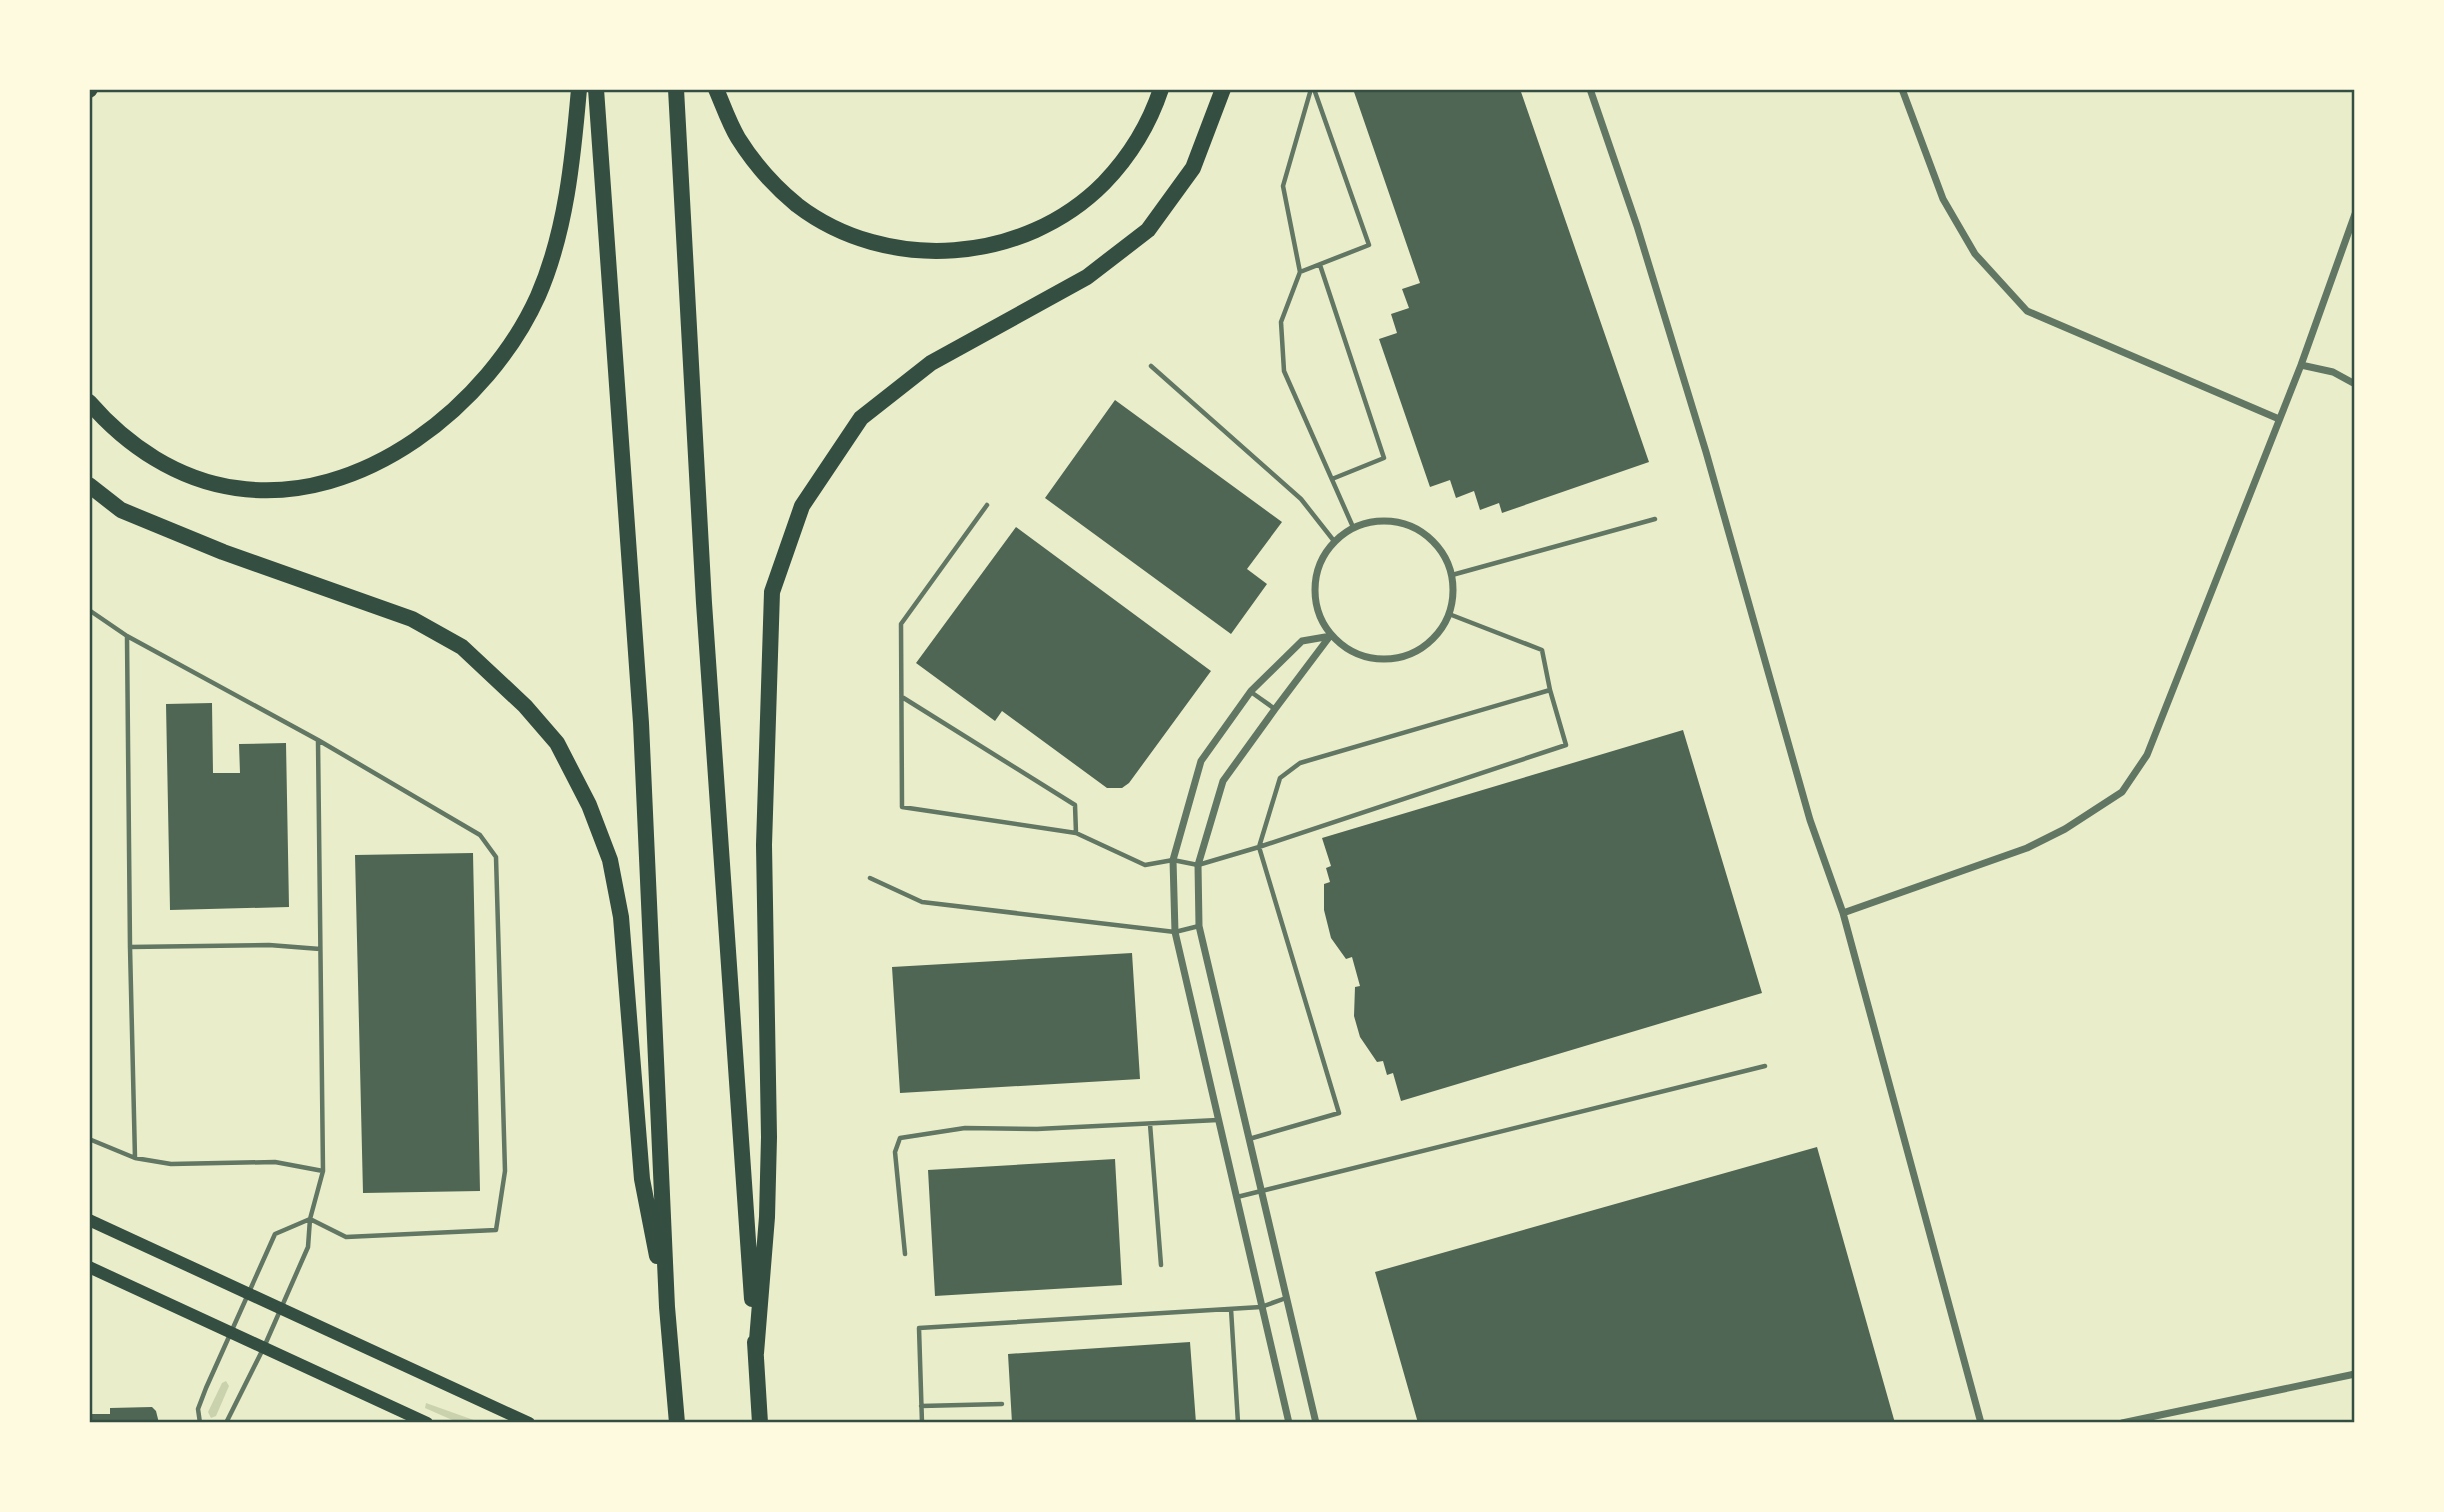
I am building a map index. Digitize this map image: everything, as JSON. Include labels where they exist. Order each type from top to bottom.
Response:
[{"type":"highway","points":[[89,402],[130,443],[156,460],[192,477],[238,489],[313,485],[382,461],[415,441],[464,402],[494,367],[520,329],[537,296],[552,256],[563,211],[579,89]]},
{"type":"highway","points":[[596,89],[640,723],[667,1307],[677,1423]]},
{"type":"highway","points":[[676,89],[704,603],[760,1423]]},
{"type":"highway","points":[[716,89],[738,137],[775,185],[798,205],[828,224],[858,238],[902,249],[940,251],[985,247],[1022,235],[1054,220],[1076,205],[1102,185],[1125,159],[1144,131],[1161,89]]},
{"type":"highway","points":[[756,1353],[767,1217],[769,1137],[764,845],[772,592],[802,506],[860,418],[931,363],[1087,277],[1148,230],[1193,168],[1223,89]]},
{"type":"highway","points":[[89,485],[121,510],[223,552],[412,619],[462,647],[525,706],[557,743],[589,805],[610,860],[621,917],[642,1179],[667,1307]]},
{"type":"main road","points":[[89,1220],[529,1423]]},
{"type":"main road","points":[[89,1267],[427,1423]]},
{"type":"street","points":[[1590,89],[1637,226],[1706,452],[1811,820],[1843,913],[1980,1423]]},
{"type":"street","points":[[1902,89],[1943,199],[1975,254],[2027,311],[2279,419]]},
{"type":"street","points":[[1843,913],[2027,848],[2065,829],[2122,792],[2147,755],[2301,365],[2355,214]]},
{"type":"street","points":[[2301,365],[2333,372],[2355,384]]},
{"type":"street","points":[[1373,521],[1394,521],[1414,527],[1432,539],[1445,556],[1452,575],[1453,595],[1449,614],[1437,635],[1419,651],[1396,659],[1372,659],[1349,651],[1331,636],[1320,618],[1314,598],[1315,578],[1321,558],[1334,541],[1353,527],[1373,521]]},
{"type":"street","points":[[1289,1423],[1175,932],[1173,860],[1201,761],[1251,691],[1302,641],[1331,636]]},
{"type":"street","points":[[1316,1423],[1199,926],[1198,865],[1223,781],[1331,636]]},
{"type":"street","points":[[2122,1423],[2355,1374]]},
{"type":"lane","points":[[1300,272],[1369,245],[1312,89]]},
{"type":"lane","points":[[1312,89],[1283,186],[1300,272],[1281,323],[1284,371],[1353,527]]},
{"type":"lane","points":[[1320,265],[1384,458],[1332,479]]},
{"type":"lane","points":[[1151,366],[1301,499],[1334,541]]},
{"type":"lane","points":[[987,505],[901,624],[902,807],[1076,833],[1144,865],[1173,860],[1198,865],[1566,745],[1542,650],[1449,614]]},
{"type":"lane","points":[[1452,575],[1656,519]]},
{"type":"lane","points":[[89,610],[127,636],[318,740],[480,835],[496,857],[505,1171],[496,1230],[346,1237],[310,1219],[275,1234],[198,1409],[200,1423]]},
{"type":"lane","points":[[127,636],[135,1158]]},
{"type":"lane","points":[[1249,1139],[1339,1113],[1259,847],[1280,778],[1300,763],[1550,690]]},
{"type":"lane","points":[[1251,691],[1275,709]]},
{"type":"lane","points":[[901,696],[1075,805],[1076,833]]},
{"type":"lane","points":[[226,1423],[264,1347],[308,1248],[310,1219],[323,1171],[318,740]]},
{"type":"lane","points":[[870,878],[922,902],[1175,932],[1199,926]]},
{"type":"lane","points":[[130,947],[269,945],[320,949]]},
{"type":"lane","points":[[1237,1197],[1765,1066]]},
{"type":"lane","points":[[905,1254],[895,1152],[900,1138],[965,1128],[1037,1129],[1218,1120]]},
{"type":"lane","points":[[1150,1124],[1161,1265]]},
{"type":"lane","points":[[89,1139],[135,1158],[170,1164],[275,1162],[323,1171]]},
{"type":"lane","points":[[922,1423],[919,1328],[1261,1307],[1287,1298]]},
{"type":"lane","points":[[1231,1309],[1238,1423]]},
{"type":"lane","points":[[921,1406],[1002,1404]]},
{"type":"green space","points":[[226,1381],[229,1386],[216,1416],[211,1418],[208,1412],[222,1383]]},
{"type":"green space","points":[[426,1403],[482,1423],[459,1423],[425,1408]]},
{"type":"building","points":[[1353,89],[1520,89],[1649,462],[1502,513],[1499,503],[1480,510],[1474,491],[1456,498],[1450,480],[1430,487],[1379,339],[1397,333],[1391,314],[1409,308],[1402,289],[1420,283]]},
{"type":"building","points":[[1115,400],[1282,522],[1247,569],[1267,584],[1231,634],[1045,498]]},
{"type":"building","points":[[1016,527],[1211,671],[1129,783],[1122,788],[1107,788],[1002,711],[995,721],[916,663]]},
{"type":"building","points":[[212,703],[213,773],[240,773],[239,744],[286,743],[289,907],[170,910],[166,704]]},
{"type":"building","points":[[1683,730],[1762,993],[1401,1101],[1393,1073],[1387,1075],[1383,1061],[1377,1062],[1360,1037],[1354,1016],[1355,987],[1360,986],[1352,957],[1346,959],[1331,938],[1324,910],[1324,884],[1330,882],[1326,868],[1331,866],[1322,838]]},
{"type":"building","points":[[473,853],[480,1191],[363,1193],[355,855]]},
{"type":"building","points":[[1132,953],[1140,1079],[900,1093],[892,967]]},
{"type":"building","points":[[1817,1147],[1895,1423],[1418,1423],[1375,1272]]},
{"type":"building","points":[[1115,1159],[1122,1285],[935,1296],[928,1170]]},
{"type":"building","points":[[1190,1342],[1196,1423],[1012,1423],[1008,1354]]},
{"type":"building","points":[[152,1407],[159,1423],[89,1423],[89,1414],[110,1414],[110,1408]]}]
